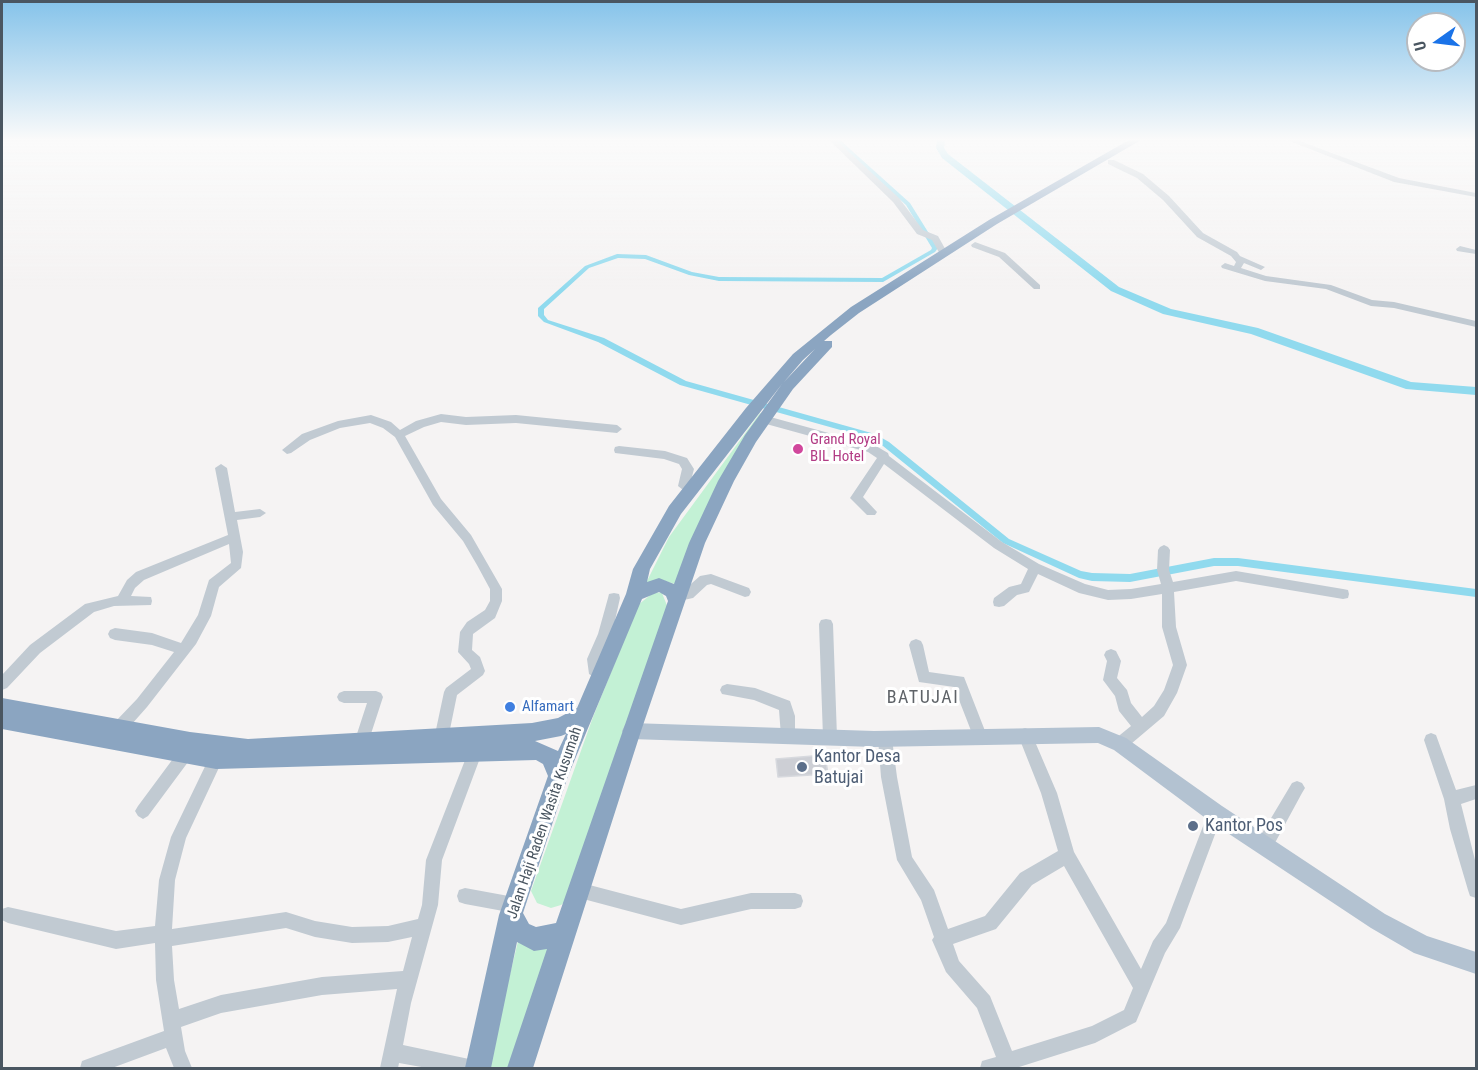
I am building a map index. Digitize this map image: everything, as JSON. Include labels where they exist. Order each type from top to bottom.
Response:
[{"type":"highway","name":"Jalan Haji Raden Wasita Kusumah","points":[[478,1068],[513,910],[558,776],[653,545],[691,490],[763,410],[859,312],[944,254],[1057,190]]},
{"type":"highway","name":"Jalan Haji Raden Wasita Kusumah","points":[[1037,201],[1058,190]]},
{"type":"highway","name":"Jalan Haji Raden Wasita Kusumah","points":[[859,312],[975,245],[998,224]]},
{"type":"highway","name":"Jalan Haji Raden Wasita Kusumah","points":[[520,1068],[631,731],[678,598],[714,505],[763,410]]},
{"type":"highway","points":[[634,594],[659,585],[673,591],[678,598]]},
{"type":"highway","points":[[2,707],[46,722],[216,759],[550,730],[570,724],[582,715]]},
{"type":"highway","points":[[2,720],[119,728],[248,748],[369,747],[540,751],[551,758],[558,776]]},
{"type":"highway","points":[[513,910],[521,932],[534,939],[555,937],[567,930]]},
{"type":"main road","points":[[631,731],[885,739],[1099,735],[1120,744],[1215,813],[1378,921],[1422,945],[1476,963]]},
{"type":"street","points":[[885,190],[925,234],[938,241],[944,254]]},
{"type":"street","points":[[1156,190],[1200,235],[1239,258],[1261,267]]},
{"type":"street","points":[[1449,190],[1476,195]]},
{"type":"street","points":[[975,245],[1002,255],[1037,287]]},
{"type":"street","points":[[1460,249],[1476,252]]},
{"type":"street","points":[[1236,270],[1239,258]]},
{"type":"street","points":[[1225,266],[1265,278],[1330,288],[1371,303],[1390,304],[1476,324]]},
{"type":"street","points":[[763,410],[861,445],[884,456],[998,545],[1035,567],[1076,587],[1108,595],[1166,581],[1236,576],[1343,594]]},
{"type":"street","points":[[399,435],[420,424],[441,418],[516,419],[617,429]]},
{"type":"street","points":[[287,450],[306,437],[324,430],[371,419],[387,425],[399,435],[438,502],[467,538],[496,589],[494,610],[467,632],[465,652],[475,661],[478,671],[451,692],[441,739]]},
{"type":"street","points":[[619,450],[665,455],[683,461],[688,468],[684,486],[691,490]]},
{"type":"street","points":[[871,512],[856,498],[884,456]]},
{"type":"street","points":[[119,728],[184,650],[204,616],[213,584],[237,565],[221,468]]},
{"type":"street","points":[[230,517],[260,513]]},
{"type":"street","points":[[122,600],[131,584],[140,576],[234,537]]},
{"type":"street","points":[[1120,744],[1160,711],[1170,693],[1180,665],[1168,627],[1164,550]]},
{"type":"street","points":[[999,602],[1013,591],[1025,588],[1035,567]]},
{"type":"street","points":[[678,598],[688,594],[704,580],[711,579],[745,592]]},
{"type":"street","points":[[600,675],[594,670],[594,659],[605,634],[614,598]]},
{"type":"street","points":[[2,684],[35,649],[97,605],[122,600],[146,601]]},
{"type":"street","points":[[826,624],[830,737]]},
{"type":"street","points":[[115,634],[152,639],[184,650]]},
{"type":"street","points":[[916,645],[924,678],[959,681],[980,736]]},
{"type":"street","points":[[1112,655],[1114,661],[1110,680],[1122,694],[1124,706],[1141,727]]},
{"type":"street","points":[[727,690],[755,694],[785,706],[788,716],[788,736]]},
{"type":"street","points":[[345,697],[376,696],[369,747]]},
{"type":"street","points":[[1025,735],[1049,793],[1066,855],[1142,987]]},
{"type":"street","points":[[885,739],[902,852],[928,896],[941,940],[952,966],[984,1002],[1007,1062]]},
{"type":"street","points":[[1431,740],[1452,799],[1458,829],[1476,890]]},
{"type":"street","points":[[469,1068],[391,1060],[396,1025],[430,905],[432,873],[438,848],[476,750]]},
{"type":"street","points":[[143,811],[186,753]]},
{"type":"street","points":[[183,1068],[172,1029],[163,936],[167,880],[171,858],[216,759]]},
{"type":"street","points":[[1264,846],[1297,788]]},
{"type":"street","points":[[1452,799],[1476,792]]},
{"type":"street","points":[[988,1068],[1095,1034],[1126,1020],[1159,947],[1172,928],[1215,813]]},
{"type":"street","points":[[941,940],[990,923],[1026,879],[1066,855]]},
{"type":"street","points":[[578,890],[681,917],[751,901],[795,901]]},
{"type":"street","points":[[465,896],[513,910]]},
{"type":"street","points":[[8,915],[116,940],[286,920],[315,929],[352,935],[388,934],[424,926]]},
{"type":"street","points":[[89,1068],[221,1004],[322,986],[408,979]]},
{"type":"green space","points":[[760,413],[763,414],[675,584],[662,580],[646,583],[669,537]]},
{"type":"green space","points":[[654,592],[662,593],[668,608],[570,898],[561,905],[551,908],[537,903],[531,891],[593,717],[638,605]]},
{"type":"green space","points":[[522,925],[533,933],[562,929],[513,1068],[487,1068]]},
{"type":"building","name":"Kantor Desa Batujai","points":[[825,755],[828,774],[778,777],[776,759]]},
{"type":"waterway","points":[[892,190],[908,204],[935,248],[883,280],[719,279],[691,274],[646,257],[617,256],[587,267],[540,309],[541,316],[546,321],[601,340],[683,383],[872,436],[886,444],[1006,541],[1079,574],[1092,577],[1130,578],[1214,562],[1238,562],[1476,593]]},
{"type":"waterway","points":[[988,190],[1115,289],[1167,312],[1254,331],[1410,386],[1476,391]]},
{"type":"place","name":"Grand Royal BIL Hotel","points":[[798,449]]},
{"type":"place","name":"Alfamart","points":[[510,707]]},
{"type":"place","name":"Kantor Desa Batujai","points":[[802,767]]},
{"type":"place","name":"Kantor Pos","points":[[1193,826]]},
{"type":"district","name":"BATUJAI","points":[[923,698]]}]
